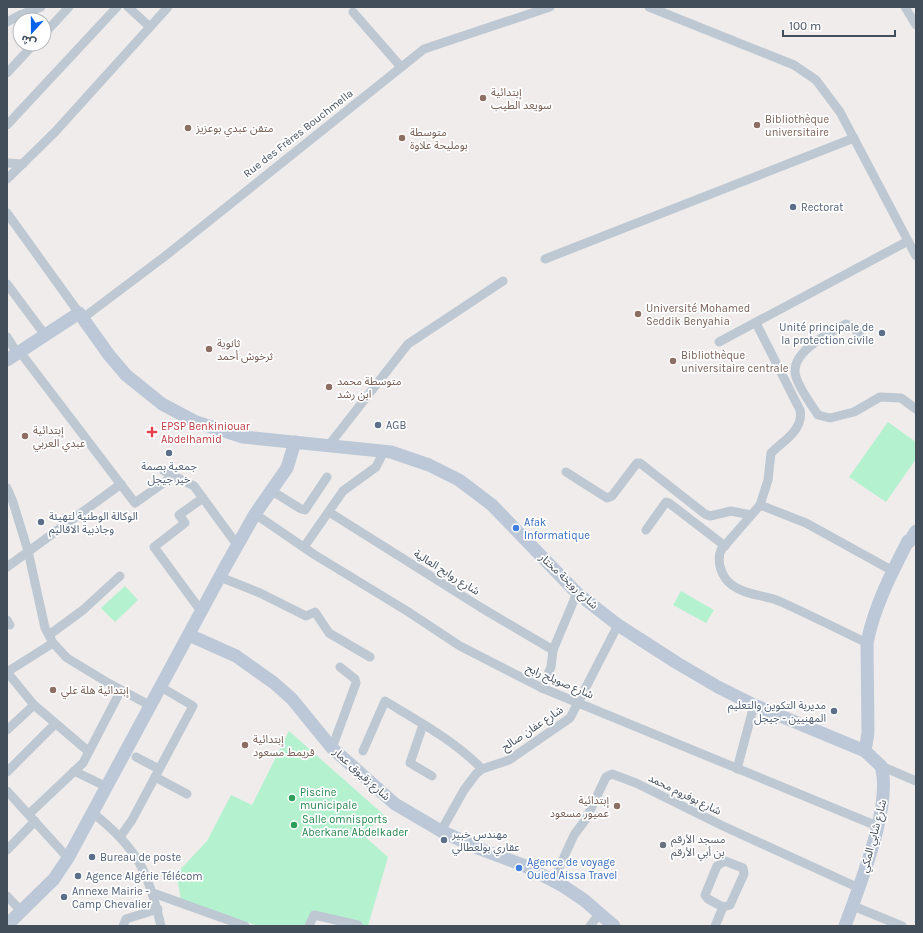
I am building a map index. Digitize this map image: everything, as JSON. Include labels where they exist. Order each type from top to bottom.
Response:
[{"type":"main road","points":[[15,355],[81,315]]},
{"type":"main road","name":"شارع رويخة مختار","points":[[81,315],[109,355],[126,375],[146,393],[171,409],[209,427],[233,435],[402,454],[459,480],[480,495],[577,593],[618,625],[696,675],[754,705],[865,752]]},
{"type":"main road","points":[[7,925],[54,879],[68,858],[255,514],[287,468],[295,442]]},
{"type":"main road","points":[[881,766],[865,752],[868,733],[867,643],[872,622],[893,571],[913,540]]},
{"type":"main road","name":"شارع زقيوق عمار","points":[[189,635],[214,644],[236,656],[274,683],[292,699],[332,748],[395,804],[441,831],[480,849],[523,865],[553,881],[577,895],[614,926]]},
{"type":"main road","name":"شارع شابي المكي","points":[[846,926],[878,826],[884,797],[881,766]]},
{"type":"street","points":[[7,22],[41,7]]},
{"type":"street","points":[[52,25],[69,7]]},
{"type":"street","points":[[7,125],[117,7]]},
{"type":"street","points":[[128,7],[150,27]]},
{"type":"street","points":[[7,179],[66,121],[168,7]]},
{"type":"street","name":"Rue des Frères Bouchmella","points":[[81,315],[158,262],[424,49],[550,7]]},
{"type":"street","points":[[649,7],[758,49],[805,72],[816,80],[830,97],[854,138],[916,256]]},
{"type":"street","points":[[905,7],[916,25]]},
{"type":"street","points":[[353,12],[401,67]]},
{"type":"street","points":[[7,73],[27,52]]},
{"type":"street","points":[[545,258],[854,138]]},
{"type":"street","points":[[7,163],[23,164]]},
{"type":"street","points":[[9,219],[81,315]]},
{"type":"street","points":[[719,342],[908,241]]},
{"type":"street","points":[[329,445],[408,344],[503,281]]},
{"type":"street","points":[[7,284],[45,336]]},
{"type":"street","points":[[756,323],[800,410],[801,416],[798,428],[770,453],[768,480],[760,505],[725,546],[718,557],[718,562],[731,585],[747,592],[777,600],[867,643]]},
{"type":"street","points":[[862,339],[854,328],[846,324],[818,339],[809,346],[798,361],[796,376],[818,415],[830,418],[854,412],[880,397],[901,398],[916,409]]},
{"type":"street","points":[[7,337],[15,355],[135,503],[174,476]]},
{"type":"street","points":[[304,548],[343,492],[376,467],[384,451]]},
{"type":"street","points":[[566,472],[607,498],[612,496],[637,463],[640,463],[704,514],[710,516],[730,510],[751,515]]},
{"type":"street","points":[[164,471],[194,486],[238,546]]},
{"type":"street","points":[[272,491],[305,510],[328,477]]},
{"type":"street","points":[[7,568],[28,551],[121,484]]},
{"type":"street","points":[[7,488],[13,502],[28,551],[42,617],[51,639],[67,658],[151,706]]},
{"type":"street","points":[[201,611],[154,547],[185,523],[179,515],[203,498]]},
{"type":"street","points":[[646,530],[666,502],[670,503],[725,546]]},
{"type":"street","points":[[760,505],[806,523],[893,571]]},
{"type":"street","name":"شارع روابح العالية","points":[[330,512],[480,607],[553,650]]},
{"type":"street","name":"شارع صويلح رابح","points":[[255,514],[304,548],[407,611],[460,646],[542,688],[878,826]]},
{"type":"street","points":[[88,751],[34,705],[7,672],[51,639],[120,576]]},
{"type":"street","points":[[220,577],[260,593],[306,616],[315,612],[330,633],[370,657]]},
{"type":"street","points":[[542,688],[551,667],[553,650],[577,593]]},
{"type":"street","name":"شارع عفان صالح","points":[[441,831],[471,778],[482,769],[509,760],[567,721],[574,714],[618,625]]},
{"type":"street","points":[[332,748],[356,683],[355,679],[340,667]]},
{"type":"street","points":[[120,837],[132,820],[193,706],[161,687]]},
{"type":"street","points":[[7,850],[32,818],[82,763],[121,690]]},
{"type":"street","points":[[363,751],[385,701],[423,724],[474,761],[482,769]]},
{"type":"street","points":[[7,730],[34,705]]},
{"type":"street","points":[[737,769],[754,705]]},
{"type":"street","points":[[7,772],[55,724]]},
{"type":"street","points":[[423,724],[410,763],[411,765],[432,776]]},
{"type":"street","points":[[848,746],[863,742],[868,733]]},
{"type":"street","points":[[136,757],[187,794]]},
{"type":"street","points":[[881,766],[916,781]]},
{"type":"street","points":[[74,771],[107,787]]},
{"type":"street","name":"شارع بوفروم محمد","points":[[553,881],[574,835],[586,819],[606,777],[612,774],[636,783],[723,826],[859,888]]},
{"type":"street","points":[[7,791],[68,858]]},
{"type":"street","points":[[93,813],[120,837],[144,868],[158,909],[161,926]]},
{"type":"street","points":[[725,861],[744,868],[744,874],[730,905],[723,907],[708,899],[705,895],[717,866],[725,861]]},
{"type":"street","points":[[153,893],[244,926]]},
{"type":"street","points":[[7,896],[21,911]]},
{"type":"street","points":[[853,906],[902,926]]},
{"type":"street","points":[[715,926],[723,907]]},
{"type":"street","points":[[123,926],[126,919],[158,909]]},
{"type":"street","points":[[590,926],[600,913]]},
{"type":"street","points":[[310,926],[314,915],[358,925]]},
{"type":"green space","points":[[888,422],[916,442],[916,459],[886,502],[849,477]]},
{"type":"green space","points":[[125,586],[138,600],[115,622],[101,608]]},
{"type":"green space","points":[[681,591],[714,610],[706,623],[673,605]]},
{"type":"green space","name":"Salle omnisports Aberkane Abdelkader","points":[[289,731],[384,815],[363,835],[388,857],[368,926],[360,926],[313,910],[308,926],[258,926],[181,899],[176,874],[207,841],[231,795],[252,805]]},
{"type":"place","name":"إبتدائية سويعد الطيب","points":[[483,98]]},
{"type":"place","name":"Bibliothèque universitaire","points":[[757,125]]},
{"type":"place","name":"متقن عبدي بوعزيز","points":[[188,128]]},
{"type":"place","name":"متوسطة بومليحة علاوة","points":[[402,138]]},
{"type":"place","name":"Rectorat","points":[[793,207]]},
{"type":"place","name":"Université Mohamed Seddik Benyahia","points":[[638,314]]},
{"type":"place","name":"Unité principale de la protection civile","points":[[882,333]]},
{"type":"place","name":"ثانوية ثرخوش أحمد","points":[[209,349]]},
{"type":"place","name":"Bibliothèque universitaire centrale","points":[[673,361]]},
{"type":"place","name":"متوسطة محمد ابن رشد","points":[[329,387]]},
{"type":"place","name":"AGB","points":[[378,425]]},
{"type":"place","name":"EPSP Benkiniouar Abdelhamid","points":[[152,432]]},
{"type":"place","name":"إبتدائية عبدي العربي","points":[[25,436]]},
{"type":"place","name":"جمعية بصمة خير جيجل","points":[[169,453]]},
{"type":"place","name":"الوكالة الوطنية لتهيئة وجاذبية الاقاليم","points":[[41,522]]},
{"type":"place","name":"Afak Informatique","points":[[516,528]]},
{"type":"place","name":"إبتدائية هلة علي","points":[[53,690]]},
{"type":"place","name":"مديرية التكوين والتعليم المهنيين - جيجل","points":[[834,711]]},
{"type":"place","name":"إبتدائية قريمط مسعود","points":[[245,745]]},
{"type":"place","name":"Piscine municipale","points":[[292,798]]},
{"type":"place","name":"إبتدائية عميور مسعود","points":[[617,806]]},
{"type":"place","name":"Salle omnisports Aberkane Abdelkader","points":[[294,825]]},
{"type":"place","name":"مهندس خبير عقاري بولعطالي","points":[[444,840]]},
{"type":"place","name":"مسجد الأرقم بن أبي الأرقم","points":[[663,845]]},
{"type":"place","name":"Bureau de poste","points":[[92,857]]},
{"type":"place","name":"Agence de voyage Ouled Aissa Travel","points":[[519,868]]},
{"type":"place","name":"Agence Algérie Télécom","points":[[78,876]]},
{"type":"place","name":"Annexe Mairie - Camp Chevalier","points":[[64,897]]}]
